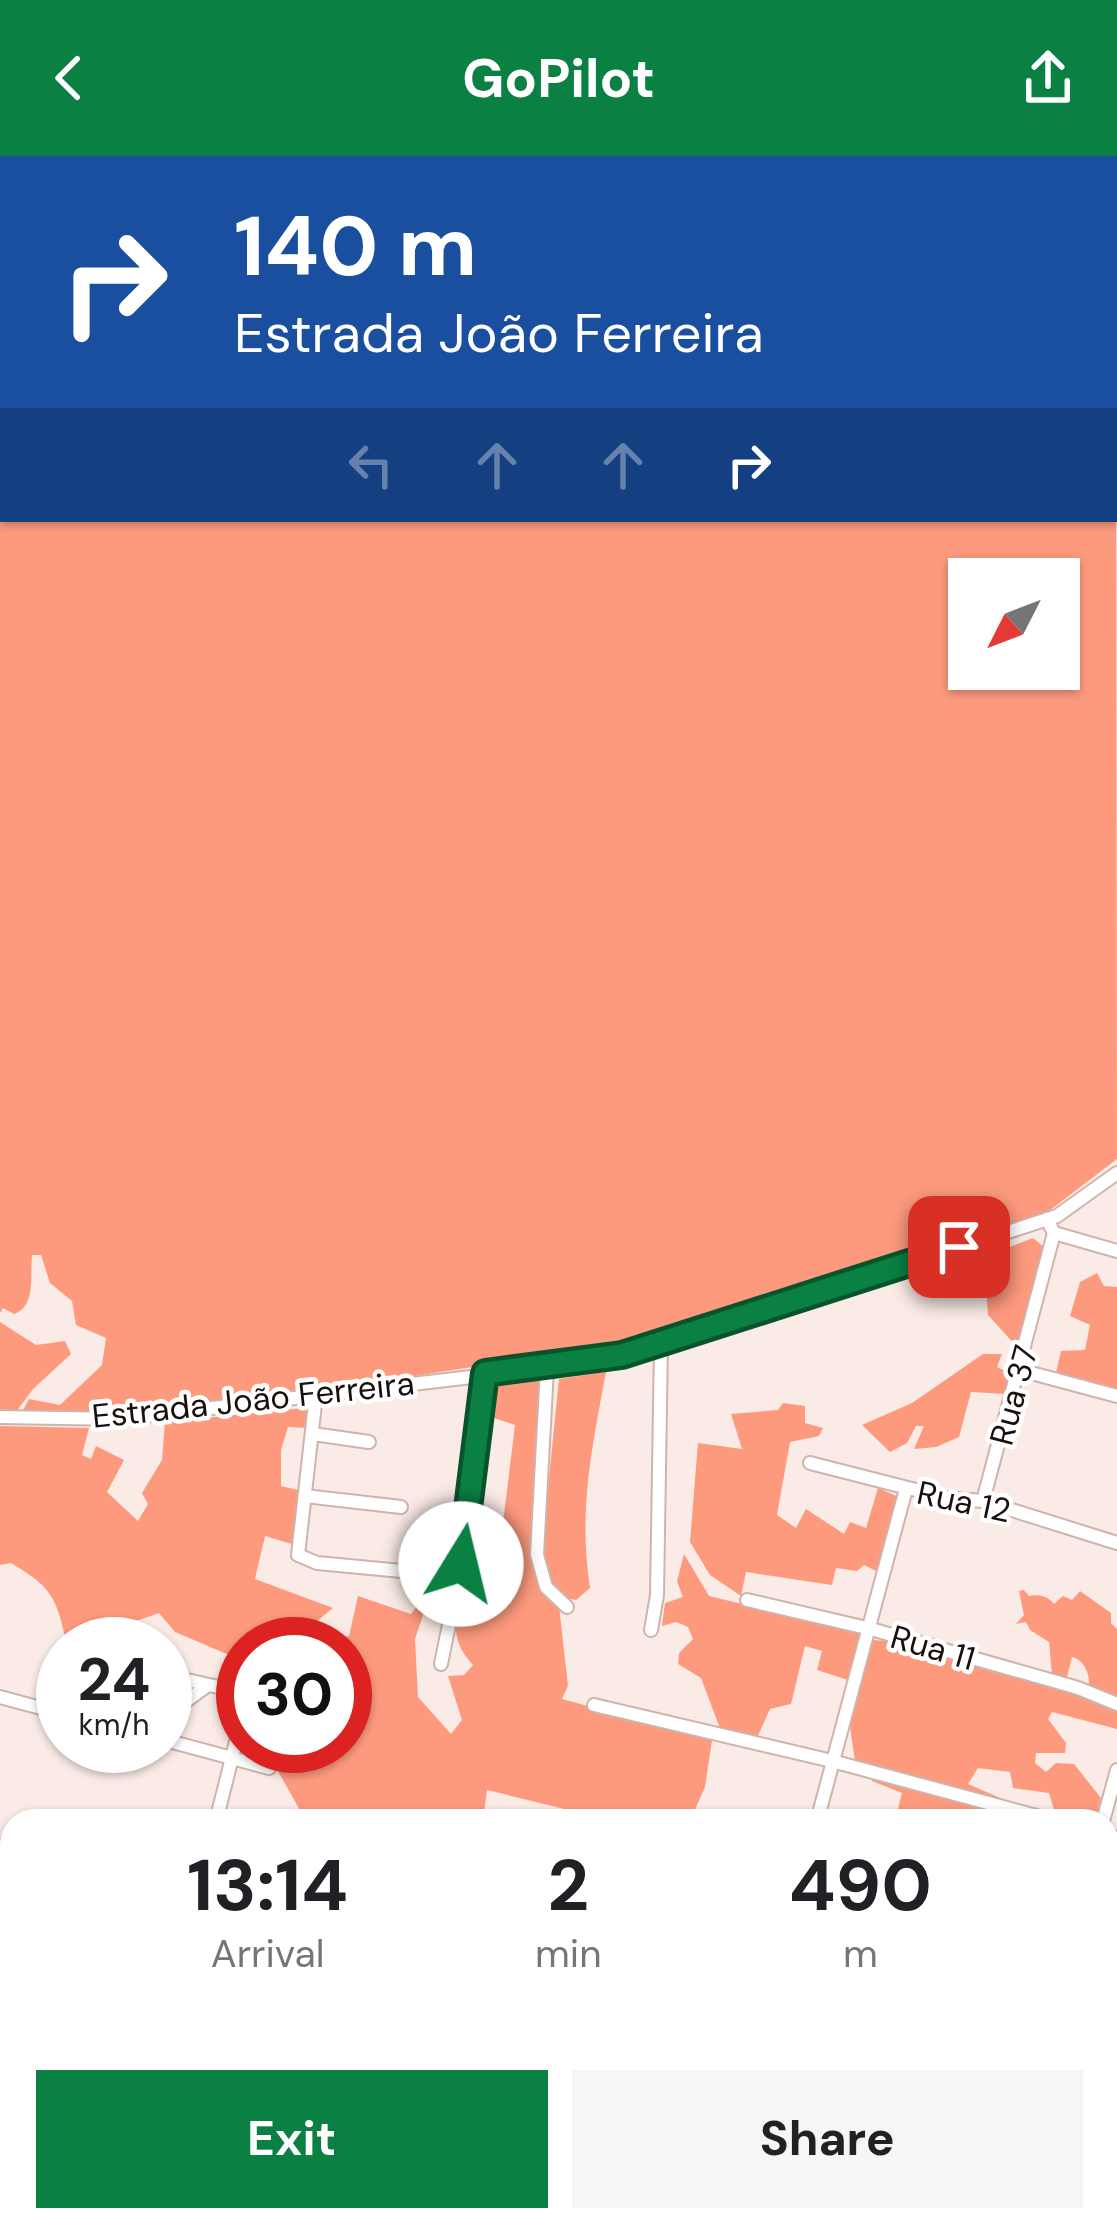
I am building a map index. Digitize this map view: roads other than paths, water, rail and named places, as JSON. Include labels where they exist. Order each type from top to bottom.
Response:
[{"type":"street","name":"Estrada João Ferreira","points":[[0,1417],[119,1419],[589,1363],[1051,1226],[1117,1173]]},
{"type":"street","points":[[1051,1226],[1117,1251]]},
{"type":"street","name":"Rua 37","points":[[983,1502],[1020,1370],[1051,1226]]},
{"type":"street","points":[[651,1630],[657,1595],[661,1343]]},
{"type":"street","points":[[547,1368],[537,1555],[546,1587],[568,1607]]},
{"type":"street","points":[[1020,1370],[1117,1396]]},
{"type":"street","points":[[441,1664],[467,1535],[485,1373]]},
{"type":"street","points":[[316,1395],[298,1553],[316,1563],[402,1571]]},
{"type":"street","points":[[313,1434],[369,1442]]},
{"type":"street","name":"Rua 12","points":[[810,1463],[907,1489],[983,1502],[1117,1543]]},
{"type":"street","points":[[821,1809],[907,1489]]},
{"type":"street","points":[[305,1496],[401,1507]]},
{"type":"street","name":"Rua 11","points":[[747,1600],[872,1629],[1078,1688],[1117,1704]]},
{"type":"street","points":[[208,1685],[216,1687]]},
{"type":"street","points":[[0,1697],[36,1707]]},
{"type":"street","points":[[594,1705],[1010,1809]]},
{"type":"street","points":[[1106,1809],[1117,1770]]},
{"type":"street","points":[[219,1809],[227,1773]]}]
